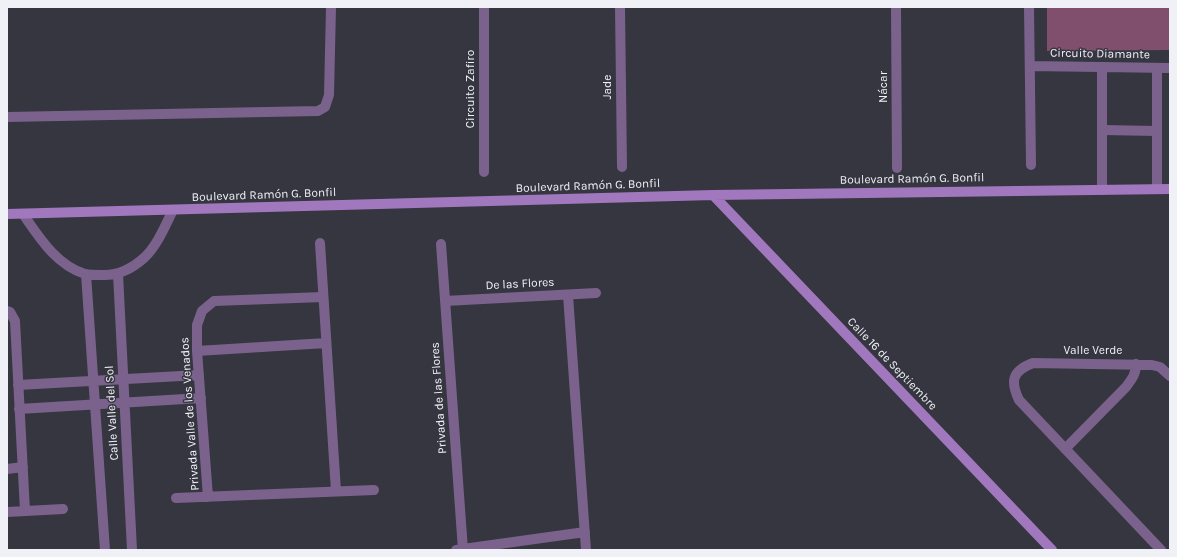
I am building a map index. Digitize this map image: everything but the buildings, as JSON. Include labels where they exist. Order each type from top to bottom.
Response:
[{"type":"street","points":[[7,117],[318,111],[325,106],[329,95],[331,7]]},
{"type":"street","name":"Circuito Zafiro","points":[[484,7],[484,172]]},
{"type":"street","name":"Jade","points":[[620,7],[622,167]]},
{"type":"street","name":"Nácar","points":[[896,7],[897,168]]},
{"type":"street","points":[[1030,7],[1031,165]]},
{"type":"street","name":"Circuito Diamante","points":[[1030,66],[1170,68]]},
{"type":"street","points":[[1102,67],[1102,190]]},
{"type":"street","points":[[1157,68],[1157,189]]},
{"type":"street","points":[[1102,130],[1157,131]]},
{"type":"street","name":"Boulevard Ramón G. Bonfil","points":[[7,214],[713,195],[1170,189]]},
{"type":"street","name":"Calle 16 de Septiembre","points":[[713,195],[1052,550]]},
{"type":"street","points":[[23,214],[38,237],[68,266],[86,274],[103,275],[118,274],[133,266],[145,257],[157,242],[173,210]]},
{"type":"street","points":[[320,243],[336,491]]},
{"type":"street","name":"Privada de las Flores","points":[[441,244],[460,549]]},
{"type":"street","name":"Calle Valle del Sol","points":[[86,274],[105,550]]},
{"type":"street","name":"Calle Valle del Sol","points":[[118,274],[132,550]]},
{"type":"street","name":"De las Flores","points":[[445,301],[596,293]]},
{"type":"street","points":[[568,295],[586,550]]},
{"type":"street","name":"Privada Valle de los Venados","points":[[208,497],[197,351],[197,325],[202,311],[214,301],[323,297]]},
{"type":"street","points":[[7,311],[10,312],[15,321],[11,346],[18,385],[25,511]]},
{"type":"street","points":[[197,351],[326,343]]},
{"type":"street","name":"Valle Verde","points":[[1065,449],[1019,400],[1014,389],[1014,382],[1016,375],[1025,366],[1033,363],[1152,365],[1160,367],[1170,376]]},
{"type":"street","points":[[1136,364],[1136,372],[1133,379],[1065,449],[1161,550]]},
{"type":"street","points":[[18,385],[199,375]]},
{"type":"street","points":[[19,409],[201,398]]},
{"type":"street","points":[[7,469],[23,467]]},
{"type":"street","name":"Privada Valle de los Venados","points":[[176,498],[374,490]]},
{"type":"street","points":[[7,512],[63,509]]},
{"type":"street","points":[[460,549],[584,532]]},
{"type":"shaded area","points":[[1047,7],[1170,7],[1170,50],[1047,51]]}]
